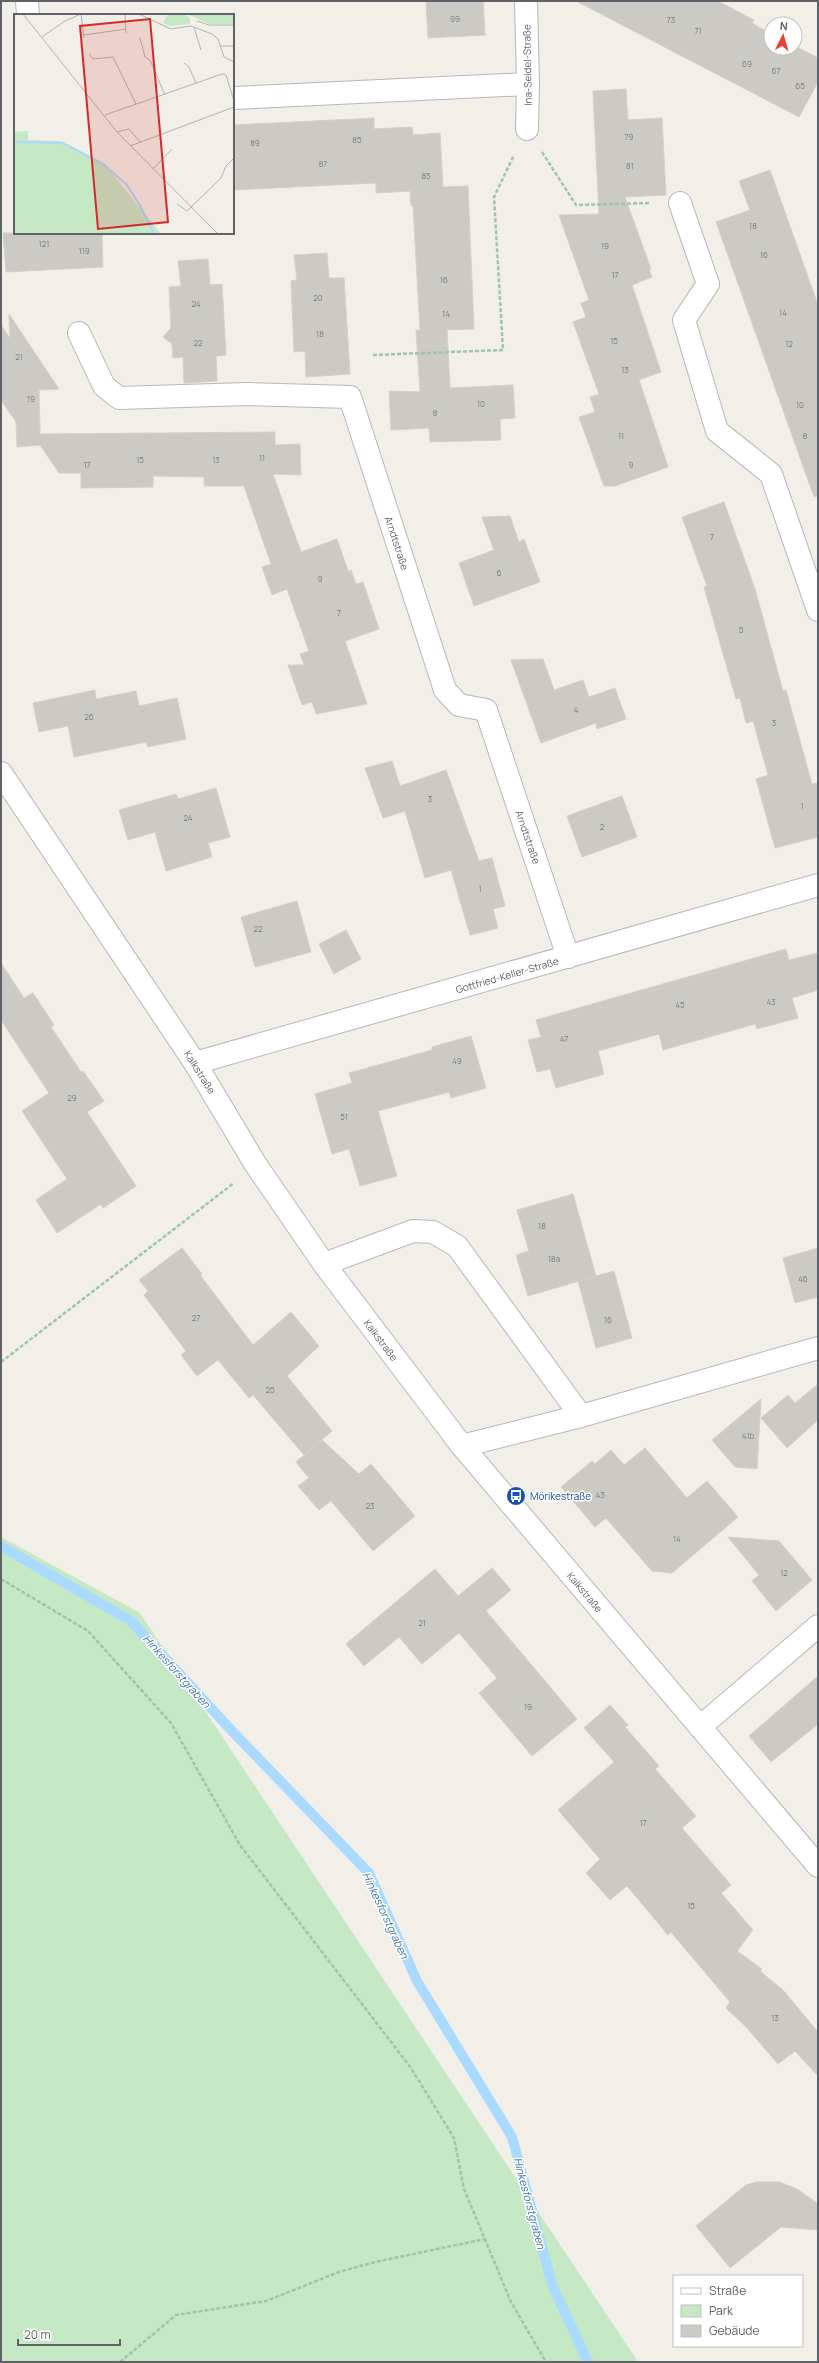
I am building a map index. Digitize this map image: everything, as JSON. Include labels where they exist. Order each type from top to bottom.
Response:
[{"type":"street","points":[[27,1],[28,14]]},
{"type":"street","name":"Ina-Seidel-Straße","points":[[526,1],[528,84],[527,129]]},
{"type":"street","points":[[234,98],[528,84]]},
{"type":"street","points":[[680,203],[708,284],[684,320],[717,431],[771,474],[818,610]]},
{"type":"street","name":"Arndtstraße","points":[[79,333],[104,386],[119,398],[247,394],[350,397],[445,690],[459,705],[486,710],[568,957]]},
{"type":"street","name":"Kalkstraße","points":[[1,773],[195,1063],[256,1165],[324,1264],[462,1446],[818,1866]]},
{"type":"street","name":"Gottfried-Keller-Straße","points":[[195,1063],[818,885]]},
{"type":"street","points":[[324,1264],[413,1231],[433,1232],[457,1246],[581,1416]]},
{"type":"street","points":[[462,1446],[581,1416],[818,1348]]},
{"type":"street","points":[[700,1727],[818,1626]]},
{"type":"path","points":[[527,129],[576,205],[680,203]]},
{"type":"path","points":[[373,354],[503,350],[494,197],[527,129]]},
{"type":"path","points":[[1,1362],[256,1165]]},
{"type":"path","points":[[1,1579],[88,1632],[171,1723],[240,1845],[411,2068],[454,2138],[464,2189],[511,2302],[546,2362]]},
{"type":"path","points":[[120,2362],[176,2315],[266,2301],[339,2272],[374,2262],[485,2239]]},
{"type":"green space","points":[[1,1537],[140,1613],[638,2362],[1,2362]]},
{"type":"building","points":[[426,1],[483,1],[485,35],[428,38]]},
{"type":"building","points":[[576,1],[718,1],[754,20],[752,23],[763,29],[763,56],[803,56],[803,50],[818,58],[818,82],[799,117]]},
{"type":"building","points":[[626,89],[628,120],[662,118],[666,195],[625,197],[651,269],[649,269],[652,277],[632,285],[661,372],[639,380],[668,467],[615,486],[604,486],[579,417],[595,412],[590,397],[599,394],[573,322],[586,317],[581,303],[589,300],[559,215],[599,214],[593,91]]},
{"type":"building","points":[[374,118],[374,129],[412,127],[413,135],[440,133],[443,187],[468,186],[474,329],[447,330],[450,388],[513,385],[515,418],[500,419],[501,440],[430,442],[429,428],[391,430],[389,391],[420,392],[416,330],[420,330],[413,206],[411,206],[410,191],[376,193],[376,183],[234,190],[234,125]]},
{"type":"building","points":[[770,170],[818,305],[818,496],[814,497],[716,222],[750,210],[739,181]]},
{"type":"building","points":[[3,233],[102,234],[103,267],[6,272]]},
{"type":"building","points":[[327,253],[329,278],[344,278],[350,374],[306,377],[305,351],[294,352],[291,281],[297,280],[294,255]]},
{"type":"building","points":[[208,259],[210,285],[222,284],[226,355],[216,356],[217,381],[184,383],[183,357],[173,358],[172,344],[163,337],[171,328],[169,287],[181,286],[178,261]]},
{"type":"building","points":[[9,314],[59,389],[39,390],[40,434],[275,432],[275,445],[300,444],[301,475],[273,474],[301,552],[337,539],[348,571],[351,570],[356,584],[363,582],[379,629],[345,641],[367,704],[316,714],[312,702],[302,705],[288,665],[304,665],[300,654],[309,651],[287,589],[272,595],[262,567],[271,564],[244,486],[204,486],[204,477],[153,476],[153,487],[81,488],[81,473],[59,473],[40,445],[17,447],[16,422],[1,400],[1,325],[10,338]]},
{"type":"building","points":[[724,502],[755,589],[783,691],[786,690],[812,784],[818,783],[818,837],[775,848],[756,779],[768,775],[753,721],[746,723],[740,698],[736,699],[704,587],[707,586],[682,517]]},
{"type":"building","points":[[510,516],[519,542],[524,539],[540,582],[474,606],[459,563],[494,550],[482,517]]},
{"type":"building","points":[[543,659],[554,690],[583,680],[589,697],[615,688],[626,719],[597,729],[596,723],[541,743],[511,660]]},
{"type":"building","points":[[95,690],[96,699],[136,691],[139,706],[177,698],[186,739],[148,747],[146,742],[74,757],[68,726],[39,732],[33,703]]},
{"type":"building","points":[[392,761],[400,786],[446,770],[479,861],[492,858],[505,906],[493,909],[498,928],[470,935],[451,870],[425,878],[405,811],[383,818],[365,768]]},
{"type":"building","points":[[216,788],[230,837],[208,843],[212,857],[166,871],[155,832],[128,840],[119,810],[176,794],[178,799]]},
{"type":"building","points":[[622,796],[637,837],[582,857],[567,816]]},
{"type":"building","points":[[297,901],[311,952],[255,967],[241,917]]},
{"type":"building","points":[[346,930],[361,959],[334,974],[319,944]]},
{"type":"building","points":[[786,949],[789,960],[818,953],[818,990],[792,998],[798,1018],[757,1029],[755,1024],[663,1050],[659,1034],[598,1051],[604,1074],[556,1088],[550,1069],[537,1072],[528,1040],[541,1037],[536,1020]]},
{"type":"building","points":[[1,963],[24,998],[33,993],[54,1025],[51,1027],[81,1072],[83,1071],[104,1101],[87,1112],[136,1186],[103,1208],[101,1204],[57,1233],[36,1200],[67,1179],[22,1111],[49,1093],[1,1020]]},
{"type":"building","points":[[471,1036],[486,1088],[451,1098],[449,1092],[378,1111],[397,1176],[360,1186],[349,1149],[332,1154],[315,1094],[352,1083],[349,1073],[432,1050],[432,1047]]},
{"type":"building","points":[[573,1194],[596,1276],[528,1296],[516,1255],[529,1251],[517,1210]]},
{"type":"building","points":[[182,1248],[202,1274],[200,1275],[253,1345],[291,1312],[319,1346],[287,1376],[332,1431],[304,1455],[253,1395],[249,1398],[218,1360],[197,1376],[181,1355],[186,1351],[144,1295],[148,1291],[139,1280]]},
{"type":"building","points":[[818,1248],[818,1297],[795,1303],[783,1258]]},
{"type":"building","points":[[614,1271],[632,1338],[596,1348],[578,1281]]},
{"type":"building","points":[[818,1384],[818,1420],[787,1448],[761,1418],[788,1395],[795,1403]]},
{"type":"building","points":[[761,1399],[757,1469],[735,1467],[712,1440]]},
{"type":"building","points":[[322,1440],[359,1474],[371,1464],[415,1516],[373,1551],[331,1501],[319,1510],[298,1486],[309,1478],[296,1462]]},
{"type":"building","points":[[645,1448],[687,1498],[707,1481],[738,1517],[672,1573],[652,1571],[606,1518],[595,1527],[561,1487],[592,1461],[595,1464],[611,1450],[624,1465]]},
{"type":"building","points":[[728,1537],[779,1541],[812,1580],[776,1611],[752,1581],[759,1575]]},
{"type":"building","points":[[492,1568],[511,1590],[486,1611],[577,1719],[532,1756],[479,1693],[497,1678],[459,1633],[422,1664],[399,1637],[364,1666],[346,1644],[435,1569],[458,1596]]},
{"type":"building","points":[[818,1676],[818,1724],[771,1762],[749,1736]]},
{"type":"building","points":[[610,1705],[628,1725],[625,1727],[659,1766],[655,1769],[696,1816],[682,1828],[731,1885],[721,1893],[753,1930],[737,1951],[762,1969],[760,1971],[783,1990],[818,2032],[818,2076],[795,2051],[778,2064],[746,2027],[726,2008],[730,2002],[671,1932],[668,1935],[627,1886],[610,1900],[586,1873],[600,1859],[558,1810],[614,1762],[584,1728]]},
{"type":"building","points":[[756,2182],[780,2182],[799,2190],[818,2204],[818,2230],[781,2227],[730,2268],[696,2226],[746,2185]]},
{"type":"waterway","name":"Hinkesforstgraben","points":[[1,1546],[131,1621],[232,1731],[369,1873],[417,1981],[512,2137],[553,2287],[588,2362]]},
{"type":"place","name":"Mörikestraße","points":[[516,1496]]}]
